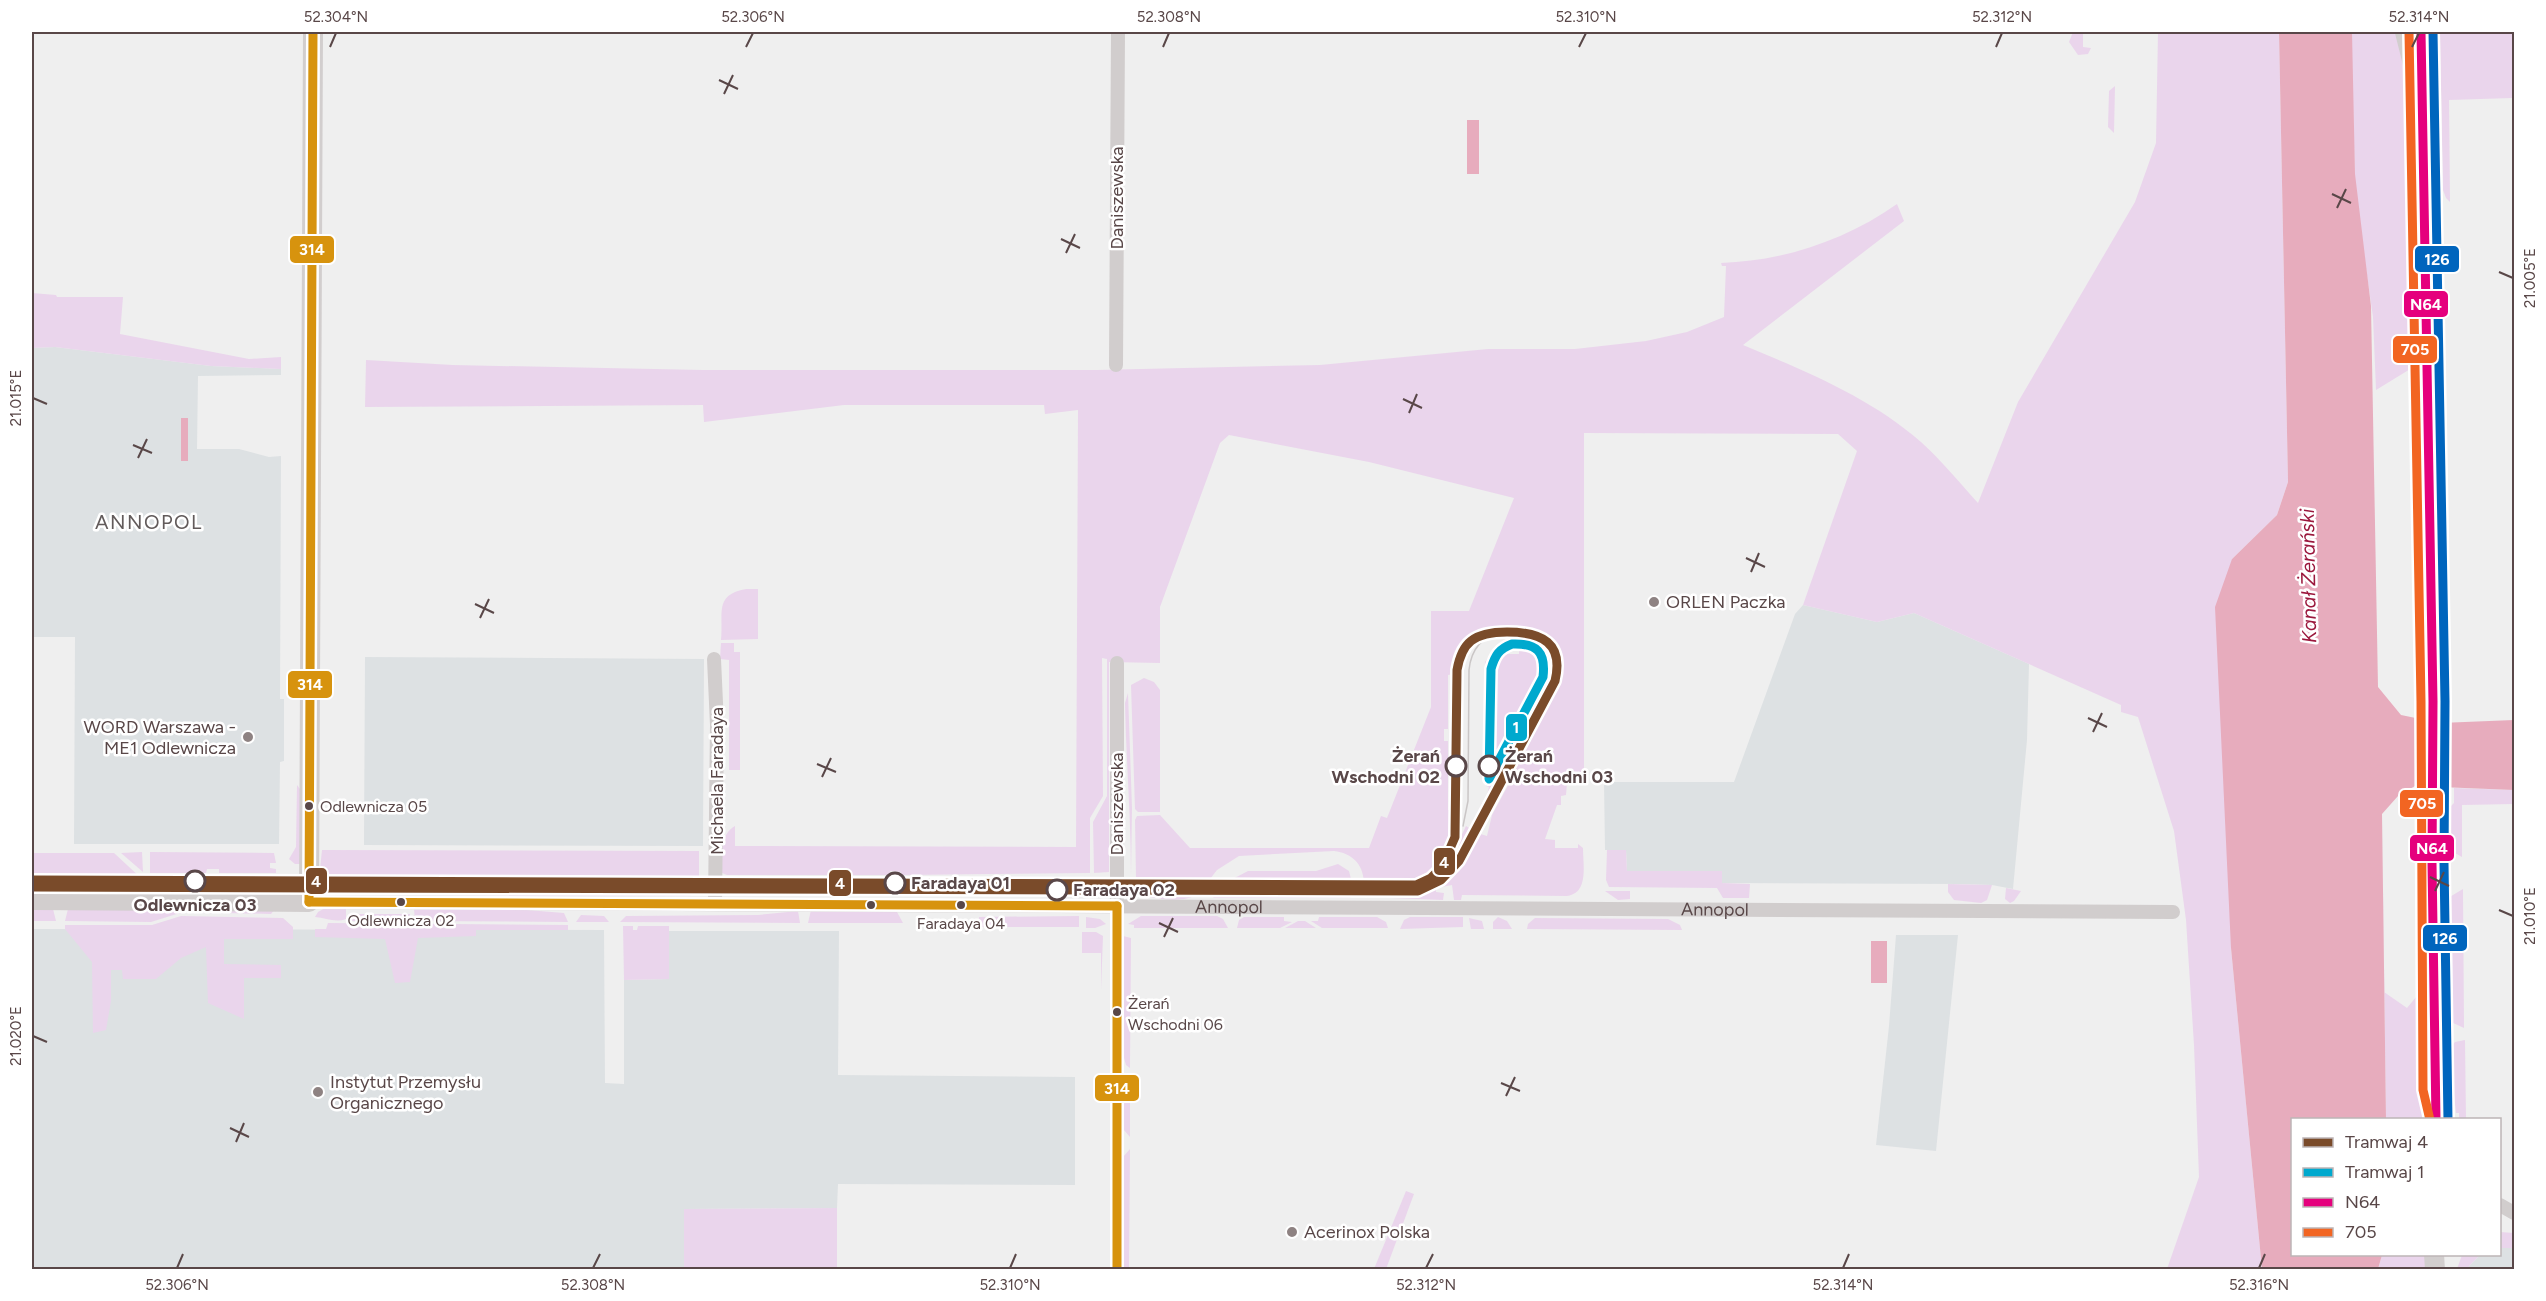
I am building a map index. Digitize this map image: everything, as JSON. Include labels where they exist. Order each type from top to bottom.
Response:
[{"type":"main road","points":[[309,902],[313,32]]},
{"type":"main road","points":[[2405,32],[2422,99]]},
{"type":"main road","points":[[2421,32],[2433,701],[2436,1118]]},
{"type":"main road","name":"Annopol","points":[[32,900],[309,902]]},
{"type":"main road","points":[[2435,1090],[2442,1118]]},
{"type":"street","name":"Daniszewska","points":[[1116,365],[1118,32]]},
{"type":"street","name":"Michaela Faradaya","points":[[714,659],[717,725],[716,904]]},
{"type":"street","name":"Daniszewska","points":[[1117,663],[1117,1269]]},
{"type":"street","name":"Annopol","points":[[309,902],[2173,912]]},
{"type":"street","points":[[2501,1205],[2514,1213]]},
{"type":"shaded area","points":[[2073,32],[2083,32],[2083,47],[2091,48],[2088,54],[2078,55],[2069,42]]},
{"type":"shaded area","points":[[2158,32],[2279,32],[2288,482],[2277,515],[2232,559],[2231,948],[2262,1269],[2167,1269],[2199,1177],[2194,1045],[2186,920],[2174,831],[2138,717],[2121,712],[2121,705],[1914,613],[1877,622],[1803,605],[1857,451],[1838,434],[1584,433],[1584,781],[1507,777],[1555,687],[1560,661],[1553,643],[1535,633],[1498,629],[1478,633],[1470,638],[1459,651],[1454,674],[1448,675],[1448,729],[1444,729],[1444,741],[1448,741],[1448,810],[1454,810],[1447,852],[1432,873],[1405,881],[1364,882],[1359,865],[1355,860],[1346,854],[1334,851],[1239,856],[1217,870],[1207,883],[1133,883],[1136,878],[1135,820],[1137,816],[1160,815],[1190,848],[1369,848],[1381,816],[1387,818],[1431,707],[1431,611],[1469,611],[1514,498],[1369,462],[1229,435],[1220,443],[1160,607],[1160,663],[1109,662],[1109,872],[1094,873],[1093,822],[1107,796],[1107,659],[1102,658],[1103,796],[1090,818],[1090,873],[901,875],[901,872],[890,871],[890,875],[727,875],[722,873],[722,846],[726,835],[735,826],[735,846],[1076,847],[1078,410],[1045,414],[1044,405],[844,405],[704,422],[703,405],[365,407],[366,360],[453,365],[703,370],[1097,370],[1320,365],[1488,349],[1575,349],[1646,341],[1687,332],[1724,317],[1726,266],[1722,266],[1721,263],[1768,258],[1813,246],[1857,228],[1897,204],[1904,221],[1743,345],[1836,386],[1859,398],[1901,426],[1944,464],[1978,503],[2018,402],[2135,202],[2156,143]]},
{"type":"shaded area","points":[[2351,32],[2401,32],[2414,93],[2420,363],[2376,390],[2373,317],[2359,220],[2356,220]]},
{"type":"shaded area","points":[[2435,32],[2437,32],[2439,198],[2433,199],[2430,79]]},
{"type":"shaded area","points":[[2440,32],[2514,32],[2514,220],[2512,98],[2449,100],[2450,202],[2446,198],[2443,190]]},
{"type":"shaded area","points":[[2115,86],[2114,133],[2108,127],[2109,91]]},
{"type":"shaded area","points":[[32,293],[56,295],[57,297],[123,297],[120,334],[249,359],[281,357],[281,369],[211,366],[55,347],[32,348]]},
{"type":"shaded area","points":[[55,347],[211,366],[281,369],[281,375],[198,376],[197,449],[239,449],[269,457],[281,456],[280,699],[284,699],[284,761],[280,762],[279,844],[74,844],[75,637],[32,637],[32,348]]},
{"type":"shaded area","points":[[758,589],[758,639],[721,640],[724,601],[736,592]]},
{"type":"shaded area","points":[[1803,605],[1877,622],[1914,613],[2029,664],[2027,740],[2013,889],[1992,885],[1962,884],[1722,883],[1722,871],[1627,871],[1626,850],[1605,850],[1604,782],[1734,782],[1795,614]]},
{"type":"shaded area","points":[[1519,634],[1534,637],[1546,644],[1553,656],[1555,671],[1501,777],[1501,762],[1484,762],[1485,662],[1491,654],[1519,654]]},
{"type":"shaded area","points":[[721,643],[734,643],[734,652],[740,652],[740,770],[729,770],[729,660],[720,659]]},
{"type":"shaded area","points":[[365,657],[704,659],[703,846],[364,845]]},
{"type":"shaded area","points":[[1144,678],[1154,682],[1160,690],[1160,812],[1138,812],[1135,809],[1131,685]]},
{"type":"shaded area","points":[[1128,693],[1132,808],[1131,875],[1125,703]]},
{"type":"shaded area","points":[[1511,780],[1567,783],[1566,795],[1561,796],[1561,805],[1557,805],[1545,839],[1555,840],[1555,848],[1578,848],[1578,844],[1583,848],[1584,870],[1579,890],[1567,896],[1462,895],[1461,900],[1454,900],[1452,885],[1436,888],[1436,892],[1444,893],[1443,900],[1366,897],[1365,895],[1422,892],[1434,888],[1445,880],[1455,869],[1477,833],[1487,836],[1492,815]]},
{"type":"shaded area","points":[[1487,781],[1496,785],[1474,826],[1472,824],[1482,803],[1485,804],[1489,787],[1486,786]]},
{"type":"shaded area","points":[[297,785],[300,789],[301,864],[295,864],[289,859],[296,847]]},
{"type":"shaded area","points":[[2454,788],[2514,790],[2514,804],[2462,805],[2462,857],[2448,849],[2448,809],[2454,803]]},
{"type":"shaded area","points":[[1466,826],[1472,830],[1461,852],[1447,872],[1434,883],[1446,867]]},
{"type":"shaded area","points":[[322,850],[699,851],[699,880],[319,879]]},
{"type":"shaded area","points":[[1607,850],[1626,850],[1627,871],[1722,871],[1722,883],[1750,884],[1749,898],[1723,898],[1717,888],[1609,887],[1606,880]]},
{"type":"shaded area","points":[[142,852],[143,872],[121,853]]},
{"type":"shaded area","points":[[150,852],[274,853],[276,863],[270,863],[270,868],[276,869],[276,873],[219,873],[219,869],[207,869],[206,873],[150,873]]},
{"type":"shaded area","points":[[32,853],[114,853],[142,879],[32,878]]},
{"type":"shaded area","points":[[1338,864],[1349,871],[1352,883],[1227,882],[1248,871],[1316,871]]},
{"type":"shaded area","points":[[1948,884],[1992,885],[1987,900],[1981,903],[1954,900],[1948,892]]},
{"type":"shaded area","points":[[2006,888],[2021,891],[2010,903],[2005,899]]},
{"type":"shaded area","points":[[2463,889],[2464,1028],[2451,1022],[2447,1013],[2446,906],[2448,898]]},
{"type":"shaded area","points":[[1605,891],[1630,891],[1630,899],[1618,900]]},
{"type":"shaded area","points":[[327,892],[700,892],[689,896],[337,895]]},
{"type":"shaded area","points":[[730,893],[812,893],[812,896],[745,896]]},
{"type":"shaded area","points":[[1141,894],[1198,894],[1186,899],[1170,900]]},
{"type":"shaded area","points":[[1215,895],[1352,895],[1350,898],[1213,898]]},
{"type":"shaded area","points":[[32,907],[53,909],[56,921],[32,921]]},
{"type":"shaded area","points":[[325,908],[346,909],[346,919],[315,917]]},
{"type":"shaded area","points":[[68,909],[275,909],[271,914],[183,912],[151,922],[65,921]]},
{"type":"shaded area","points":[[414,909],[527,910],[564,913],[568,922],[415,921]]},
{"type":"shaded area","points":[[811,910],[897,912],[903,923],[808,923]]},
{"type":"shaded area","points":[[798,911],[800,923],[620,922],[626,916],[758,915]]},
{"type":"shaded area","points":[[350,914],[410,914],[410,920],[352,921]]},
{"type":"shaded area","points":[[581,915],[604,916],[609,922],[576,922]]},
{"type":"shaded area","points":[[181,916],[283,918],[293,927],[293,939],[224,939],[224,964],[281,965],[281,978],[244,978],[244,1019],[208,1003],[206,947],[181,958],[156,979],[123,979],[122,970],[111,970],[111,1001],[106,1030],[93,1033],[92,962],[65,929],[65,925],[152,925]]},
{"type":"shaded area","points":[[1079,916],[1079,927],[968,927],[968,921],[979,921],[979,917]]},
{"type":"shaded area","points":[[1141,916],[1217,916],[1223,919],[1228,928],[1134,928],[1134,925],[1128,924]]},
{"type":"shaded area","points":[[1086,917],[1100,919],[1106,924],[1086,928]]},
{"type":"shaded area","points":[[1244,917],[1284,917],[1284,921],[1292,922],[1280,928],[1237,928],[1239,920]]},
{"type":"shaded area","points":[[1319,917],[1377,917],[1386,922],[1388,928],[1322,928],[1311,921],[1318,921]]},
{"type":"shaded area","points":[[1410,917],[1463,917],[1463,927],[1400,929],[1404,920]]},
{"type":"shaded area","points":[[1498,917],[1507,921],[1512,929],[1493,929],[1493,922]]},
{"type":"shaded area","points":[[1469,918],[1482,921],[1484,929],[1471,929]]},
{"type":"shaded area","points":[[1535,918],[1668,919],[1680,925],[1682,930],[1527,929],[1528,924]]},
{"type":"shaded area","points":[[938,921],[964,921],[964,927],[938,927]]},
{"type":"shaded area","points":[[1298,921],[1305,921],[1316,928],[1285,928]]},
{"type":"shaded area","points":[[328,923],[568,925],[568,930],[476,930],[476,936],[418,938],[410,982],[395,983],[385,939],[315,937],[315,929],[326,929]]},
{"type":"shaded area","points":[[623,926],[633,926],[633,930],[637,930],[638,926],[669,926],[669,979],[624,980]]},
{"type":"shaded area","name":"Instytut Przemysłu Organicznego","points":[[32,929],[604,930],[605,1083],[624,1084],[624,980],[669,979],[669,931],[839,931],[838,1075],[1075,1077],[1075,1185],[838,1184],[837,1208],[684,1209],[684,1269],[32,1270]]},
{"type":"shaded area","points":[[1082,932],[1096,932],[1103,936],[1101,990],[1101,953],[1082,953]]},
{"type":"shaded area","points":[[1896,935],[1958,935],[1936,1151],[1876,1145]]},
{"type":"shaded area","points":[[1123,936],[1131,938],[1130,1068],[1126,1065],[1124,1058]]},
{"type":"shaded area","points":[[2426,985],[2426,1118],[2386,1118],[2384,992],[2407,1008]]},
{"type":"shaded area","points":[[2465,1040],[2466,1118],[2459,1118],[2459,1113],[2456,1113],[2449,1049],[2455,1042]]},
{"type":"shaded area","points":[[1130,1081],[1130,1137],[1123,1129],[1123,1087]]},
{"type":"shaded area","points":[[1130,1149],[1129,1269],[1123,1270],[1123,1157]]},
{"type":"shaded area","points":[[1406,1191],[1414,1194],[1386,1269],[1374,1269]]},
{"type":"shaded area","points":[[837,1208],[837,1269],[684,1269],[684,1209]]},
{"type":"shaded area","points":[[2501,1232],[2514,1233],[2514,1248],[2501,1248]]},
{"type":"shaded area","points":[[2501,1248],[2514,1248],[2514,1269],[2469,1269],[2469,1266],[2479,1256],[2501,1256]]},
{"type":"shaded area","points":[[2382,1256],[2425,1256],[2425,1269],[2378,1270]]},
{"type":"shaded area","points":[[2461,1256],[2479,1256],[2469,1266],[2469,1269],[2457,1269]]},
{"type":"water","name":"Kanał Żerański","points":[[2279,32],[2352,32],[2355,174],[2371,306],[2378,687],[2401,715],[2440,723],[2514,720],[2514,790],[2415,786],[2398,796],[2382,814],[2386,1118],[2291,1118],[2291,1256],[2382,1256],[2378,1269],[2262,1269],[2231,948],[2215,607],[2232,559],[2277,515],[2288,482]]},
{"type":"water","points":[[1467,120],[1479,120],[1479,174],[1467,174]]},
{"type":"water","points":[[181,418],[188,418],[188,461],[181,461]]},
{"type":"water","points":[[1871,941],[1887,941],[1887,983],[1871,983]]},
{"type":"pier","points":[[2419,716],[2447,720],[2448,791],[2420,790]]},
{"type":"tram line","points":[[1463,826],[1468,801],[1470,662],[1479,644],[1489,636],[1503,631]]},
{"type":"tram line","name":"4","points":[[32,880],[1416,885],[1431,878],[1442,867],[1455,837],[1457,670],[1463,650],[1475,638],[1484,635],[1498,632],[1519,633],[1540,637],[1553,649],[1556,657],[1555,681],[1459,861],[1441,880],[1418,891],[32,887]]},
{"type":"tram line","name":"1","points":[[1512,644],[1528,645],[1538,651],[1543,661],[1543,677],[1489,779],[1491,669],[1498,653],[1512,644]]},
{"type":"transit line","name":"314","points":[[309,902],[313,32]]},
{"type":"transit line","name":"705","points":[[2409,32],[2421,701],[2423,1090],[2430,1118]]},
{"type":"transit line","name":"N64","points":[[2421,32],[2433,701],[2432,863],[2436,1118]]},
{"type":"transit line","name":"126","points":[[2433,32],[2445,701],[2444,863],[2448,1118]]},
{"type":"transit line","name":"314","points":[[309,902],[1117,906]]},
{"type":"transit line","name":"314","points":[[1117,906],[1117,1270]]},
{"type":"place","name":"ORLEN Paczka","points":[[1654,602]]},
{"type":"place","name":"WORD Warszawa - ME1 Odlewnicza","points":[[248,737]]},
{"type":"place","name":"Żerań Wschodni 02","points":[[1456,766]]},
{"type":"place","name":"Żerań Wschodni 03","points":[[1489,766]]},
{"type":"place","name":"Odlewnicza 05","points":[[309,806]]},
{"type":"place","name":"Odlewnicza 03","points":[[195,881]]},
{"type":"place","name":"Faradaya 01","points":[[895,883]]},
{"type":"place","name":"Faradaya 02","points":[[1057,890]]},
{"type":"place","name":"Odlewnicza 02","points":[[401,902]]},
{"type":"place","name":"Faradaya 04","points":[[961,905]]},
{"type":"place","name":"Żerań Wschodni 06","points":[[1117,1012]]},
{"type":"place","name":"Instytut Przemysłu Organicznego","points":[[318,1092]]},
{"type":"place","name":"Acerinox Polska","points":[[1292,1232]]},
{"type":"district","name":"ANNOPOL","points":[[149,522]]}]
